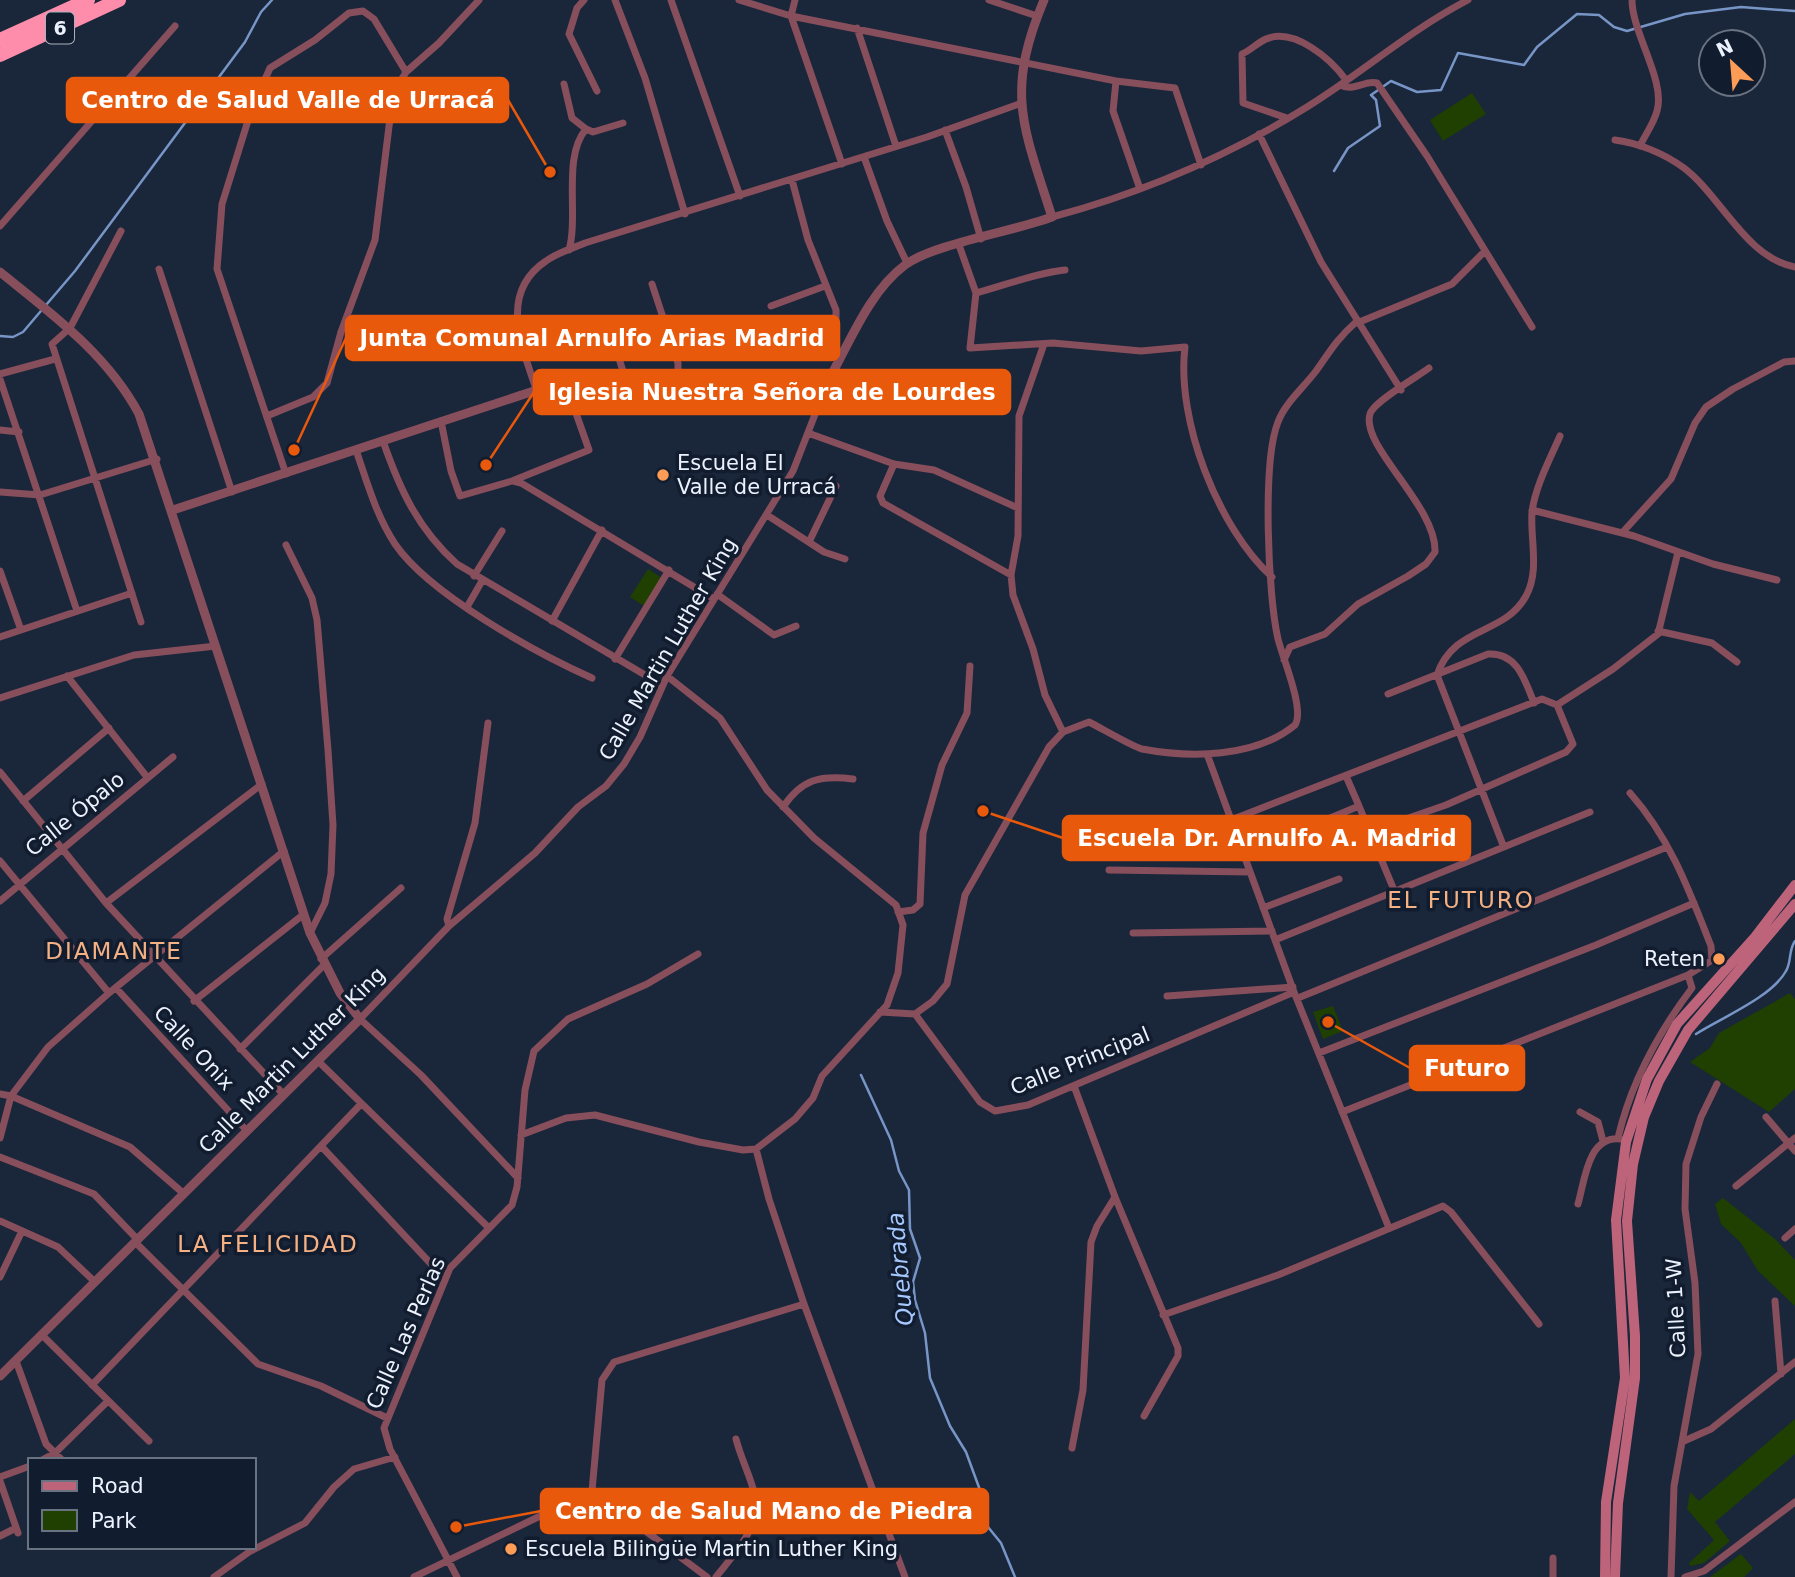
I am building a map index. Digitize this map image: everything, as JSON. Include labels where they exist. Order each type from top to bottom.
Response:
[{"type":"highway","name":"6","points":[[0,40],[88,0]]},
{"type":"highway","name":"6","points":[[0,55],[119,0]]},
{"type":"main road","points":[[1605,1577],[1606,1502],[1625,1378],[1616,1220],[1622,1140],[1647,1079],[1677,1024],[1755,937],[1795,885]]},
{"type":"main road","points":[[1615,1577],[1618,1503],[1635,1378],[1635,1336],[1627,1221],[1633,1164],[1644,1117],[1659,1080],[1688,1030],[1795,904]]},
{"type":"street","points":[[267,416],[313,397],[321,391],[332,372],[341,332],[373,249],[392,96],[406,72],[480,0]]},
{"type":"street","points":[[584,0],[577,9],[569,34],[597,91]]},
{"type":"street","points":[[615,0],[645,78],[685,214]]},
{"type":"street","points":[[671,0],[740,196]]},
{"type":"street","points":[[738,0],[791,16],[1116,81],[1175,88],[1201,165]]},
{"type":"street","points":[[795,0],[791,16],[842,164]]},
{"type":"street","points":[[989,0],[1037,16]]},
{"type":"street","points":[[1044,0],[1023,62],[1019,104],[1052,217]]},
{"type":"street","points":[[1446,0],[1448,10]]},
{"type":"street","name":"Calle Martin Luther King","points":[[0,1376],[284,1095],[449,926],[535,853],[578,807],[606,786],[640,737],[667,676],[793,471],[828,381],[870,306],[892,276],[907,263],[959,244],[1140,189],[1201,165],[1287,118],[1343,83],[1425,23],[1468,0]]},
{"type":"street","points":[[1632,0],[1634,20],[1648,52],[1650,69],[1659,96],[1657,112],[1640,146]]},
{"type":"street","points":[[286,474],[216,260],[222,204],[259,89],[270,68],[354,11],[369,13],[406,72]]},
{"type":"street","points":[[0,226],[175,26]]},
{"type":"street","points":[[857,28],[897,146]]},
{"type":"street","points":[[1287,118],[1243,103],[1242,54],[1265,39],[1305,43],[1331,60],[1346,88],[1377,83],[1531,327]]},
{"type":"street","points":[[1116,81],[1114,111],[1140,189]]},
{"type":"street","points":[[564,84],[572,118],[586,129],[593,132],[623,123]]},
{"type":"street","points":[[536,389],[517,330],[517,304],[522,288],[531,274],[547,260],[569,250],[864,157],[1019,104]]},
{"type":"street","points":[[569,250],[574,233],[572,196],[577,139],[586,129]]},
{"type":"street","points":[[944,130],[966,187],[981,239]]},
{"type":"street","points":[[1259,134],[1321,262],[1401,390]]},
{"type":"street","points":[[1615,140],[1640,146],[1684,168],[1753,243],[1776,262],[1795,267]]},
{"type":"street","points":[[864,157],[887,221],[907,263]]},
{"type":"street","points":[[792,180],[808,240],[836,319]]},
{"type":"street","points":[[121,231],[70,328],[52,344],[141,622]]},
{"type":"street","points":[[959,244],[976,293],[970,348],[1044,344],[1141,351],[1185,347],[1186,406],[1195,448],[1243,542],[1259,566],[1273,578]]},
{"type":"street","points":[[880,1012],[915,1014],[933,1001],[947,984],[965,895],[1049,747],[1063,732],[1088,722],[1139,749],[1207,754],[1263,742],[1295,725],[1300,715],[1277,635],[1273,578],[1269,484],[1278,420],[1317,370],[1334,342],[1357,322],[1452,284],[1485,251]]},
{"type":"street","points":[[159,269],[232,492]]},
{"type":"street","points":[[976,293],[1038,278],[1048,271],[1065,270]]},
{"type":"street","points":[[0,272],[70,328],[123,385],[139,414],[157,459],[310,933],[323,962],[360,1018],[421,1075],[518,1178]]},
{"type":"street","points":[[652,284],[678,363],[678,378]]},
{"type":"street","points":[[771,306],[825,286]]},
{"type":"street","points":[[611,332],[625,378]]},
{"type":"street","points":[[1044,344],[1019,416],[1018,536],[1011,575],[1013,595],[1033,649],[1045,695],[1063,732]]},
{"type":"street","points":[[0,374],[55,359]]},
{"type":"street","points":[[1622,533],[1671,479],[1695,423],[1708,405],[1784,362],[1795,361]]},
{"type":"street","points":[[1284,661],[1290,647],[1325,634],[1358,604],[1426,564],[1434,552],[1433,536],[1421,509],[1386,459],[1370,427],[1370,413],[1378,402],[1401,390],[1429,368]]},
{"type":"street","points":[[173,510],[536,389],[625,378],[828,381],[908,408]]},
{"type":"street","points":[[0,379],[77,611]]},
{"type":"street","points":[[441,421],[451,471],[460,496],[512,481],[590,450],[566,385]]},
{"type":"street","points":[[0,430],[19,432]]},
{"type":"street","points":[[808,433],[894,464],[934,470],[1018,508]]},
{"type":"street","points":[[1503,845],[1457,732],[1437,674],[1454,645],[1502,620],[1517,608],[1528,594],[1534,557],[1532,510],[1560,436]]},
{"type":"street","points":[[383,441],[397,481],[416,520],[431,540],[474,576],[662,685]]},
{"type":"street","points":[[356,450],[372,500],[396,546],[424,575],[467,607],[566,667],[592,678]]},
{"type":"street","points":[[0,492],[40,495],[157,459]]},
{"type":"street","points":[[894,464],[880,496],[883,503],[1011,575]]},
{"type":"street","points":[[512,481],[521,483],[716,596],[774,635],[796,626]]},
{"type":"street","points":[[809,542],[836,486]]},
{"type":"street","points":[[1532,510],[1622,533],[1777,580]]},
{"type":"street","points":[[767,515],[809,542],[845,559]]},
{"type":"street","points":[[552,621],[602,530]]},
{"type":"street","points":[[474,576],[502,531]]},
{"type":"street","points":[[286,545],[312,598],[318,626],[332,813],[333,851],[327,894],[323,912],[310,933]]},
{"type":"street","points":[[1557,705],[1636,653],[1658,631],[1678,552]]},
{"type":"street","points":[[615,659],[668,570]]},
{"type":"street","points":[[0,571],[20,630]]},
{"type":"street","points":[[467,607],[482,581]]},
{"type":"street","points":[[0,637],[132,593]]},
{"type":"street","points":[[1658,631],[1712,643],[1737,662]]},
{"type":"street","points":[[0,698],[134,654],[216,646]]},
{"type":"street","points":[[1388,694],[1488,654],[1499,653],[1506,656],[1519,670],[1534,702]]},
{"type":"street","points":[[898,912],[914,910],[920,904],[923,833],[942,765],[967,713],[970,666]]},
{"type":"street","points":[[67,676],[147,777]]},
{"type":"street","points":[[522,1135],[566,1118],[595,1115],[699,1142],[743,1150],[756,1149],[794,1119],[813,1098],[822,1076],[887,1005],[898,973],[903,925],[898,912],[882,892],[814,838],[783,807],[751,768],[734,736],[720,718],[667,676]]},
{"type":"street","points":[[1231,820],[1542,699],[1557,705],[1573,744],[1570,749],[1528,771],[1481,788],[1446,805],[1371,831]]},
{"type":"street","points":[[449,926],[447,922],[475,823],[488,723]]},
{"type":"street","points":[[23,801],[109,728]]},
{"type":"street","points":[[1207,754],[1275,940],[1389,1228]]},
{"type":"street","name":"Calle Ópalo","points":[[0,901],[18,883],[173,757]]},
{"type":"street","points":[[0,772],[106,903],[284,1095]]},
{"type":"street","points":[[783,807],[805,782],[832,776],[853,779]]},
{"type":"street","points":[[1346,776],[1394,890]]},
{"type":"street","points":[[106,903],[262,784]]},
{"type":"street","points":[[1342,1112],[1688,975],[1712,960],[1711,946],[1679,863],[1647,812],[1630,793]]},
{"type":"street","points":[[1244,854],[1359,806]]},
{"type":"street","points":[[1275,940],[1503,845],[1590,812]]},
{"type":"street","name":"Calle Principal","points":[[915,1014],[980,1102],[995,1111],[1028,1105],[1295,992],[1667,847]]},
{"type":"street","points":[[0,1138],[11,1096],[48,1046],[112,990],[284,852]]},
{"type":"street","name":"Calle Onix","points":[[0,861],[112,990],[247,1131]]},
{"type":"street","points":[[1109,870],[1250,872]]},
{"type":"street","points":[[1263,908],[1339,879]]},
{"type":"street","points":[[240,1049],[323,962],[401,888]]},
{"type":"street","points":[[1319,1054],[1596,945],[1694,903]]},
{"type":"street","points":[[194,1001],[304,915]]},
{"type":"street","points":[[1133,933],[1272,930]]},
{"type":"street","name":"Calle Las Perlas","points":[[457,1577],[395,1457],[384,1428],[387,1418],[450,1268],[512,1205],[518,1178],[525,1090],[534,1051],[544,1038],[568,1019],[647,984],[698,954]]},
{"type":"street","points":[[1578,1204],[1592,1152],[1603,1142],[1622,1140],[1627,1106],[1658,1035],[1692,988],[1688,975]]},
{"type":"street","points":[[1167,996],[1295,992]]},
{"type":"street","points":[[318,1060],[488,1227]]},
{"type":"street","name":"Calle 1-W","points":[[1671,1577],[1674,1486],[1698,1354],[1695,1283],[1685,1209],[1686,1164],[1701,1117],[1717,1084]]},
{"type":"street","points":[[1074,1086],[1178,1356],[1144,1416]]},
{"type":"street","points":[[0,1094],[11,1096],[130,1147],[183,1193]]},
{"type":"street","points":[[92,1385],[361,1104]]},
{"type":"street","points":[[1580,1112],[1598,1122],[1603,1142]]},
{"type":"street","points":[[1766,1117],[1792,1141],[1795,1151]]},
{"type":"street","points":[[1737,1186],[1792,1141]]},
{"type":"street","points":[[322,1147],[445,1279]]},
{"type":"street","points":[[756,1149],[769,1199],[804,1304],[905,1577]]},
{"type":"street","points":[[0,1157],[94,1194],[183,1290],[258,1364],[321,1386],[387,1418]]},
{"type":"street","points":[[1072,1448],[1083,1390],[1091,1242],[1097,1226],[1115,1197]]},
{"type":"street","points":[[1163,1315],[1278,1275],[1443,1206],[1451,1212],[1539,1324]]},
{"type":"street","points":[[0,1221],[58,1247],[95,1282]]},
{"type":"street","points":[[1785,1238],[1795,1229]]},
{"type":"street","points":[[0,1277],[22,1231]]},
{"type":"street","points":[[1775,1301],[1780,1374]]},
{"type":"street","points":[[592,1491],[602,1380],[614,1362],[804,1304]]},
{"type":"street","points":[[42,1335],[149,1441]]},
{"type":"street","points":[[16,1361],[46,1444],[60,1458]]},
{"type":"street","points":[[1684,1441],[1712,1429],[1795,1362]]},
{"type":"street","points":[[46,1458],[55,1453],[108,1401]]},
{"type":"street","points":[[716,1577],[739,1546],[756,1514],[755,1493],[744,1469],[736,1439]]},
{"type":"street","points":[[256,1548],[305,1523],[334,1487],[354,1469],[395,1457]]},
{"type":"street","points":[[0,1536],[17,1531],[0,1479],[28,1467]]},
{"type":"street","points":[[414,1577],[592,1491]]},
{"type":"street","points":[[592,1491],[707,1577]]},
{"type":"street","points":[[1685,1577],[1704,1571],[1795,1502]]},
{"type":"street","points":[[214,1577],[255,1549]]},
{"type":"street","points":[[1553,1558],[1553,1577]]},
{"type":"green space","points":[[1472,93],[1486,114],[1443,141],[1430,120]]},
{"type":"green space","points":[[648,569],[662,578],[644,606],[630,597]]},
{"type":"green space","points":[[1790,993],[1795,999],[1795,1089],[1769,1112],[1690,1062],[1710,1048],[1719,1033]]},
{"type":"green space","points":[[1333,1006],[1343,1031],[1323,1039],[1313,1012]]},
{"type":"green space","points":[[1723,1198],[1775,1239],[1795,1260],[1795,1306],[1758,1271],[1741,1243],[1721,1224],[1715,1204]]},
{"type":"green space","points":[[1795,1419],[1795,1454],[1715,1522],[1730,1541],[1704,1563],[1690,1566],[1689,1563],[1714,1540],[1687,1509],[1690,1492],[1699,1501]]},
{"type":"green space","points":[[1741,1554],[1753,1568],[1744,1577],[1710,1577]]},
{"type":"waterway","points":[[0,336],[13,337],[23,332],[75,271],[245,42],[261,12],[272,0]]},
{"type":"waterway","points":[[1334,171],[1348,148],[1380,126],[1376,100],[1371,95],[1391,81],[1417,92],[1441,90],[1458,53],[1524,65],[1537,47],[1577,14],[1599,15],[1614,27],[1627,31],[1685,14],[1741,7],[1795,11]]},
{"type":"waterway","points":[[1696,1034],[1770,990],[1786,971],[1795,941]]},
{"type":"waterway","name":"Quebrada","points":[[861,1075],[891,1140],[899,1171],[909,1190],[910,1229],[920,1258],[913,1282],[915,1300],[925,1333],[930,1378],[950,1426],[966,1452],[984,1501],[988,1527],[1001,1543],[1015,1577]]},
{"type":"place","name":"Centro de Salud Valle de Urracá","points":[[550,172]]},
{"type":"place","name":"Junta Comunal Arnulfo Arias Madrid","points":[[294,450]]},
{"type":"place","name":"Iglesia Nuestra Señora de Lourdes","points":[[486,465]]},
{"type":"place","name":"Escuela El Valle de Urracá","points":[[663,475]]},
{"type":"place","name":"Escuela Dr. Arnulfo A. Madrid","points":[[983,811]]},
{"type":"place","name":"Reten","points":[[1719,959]]},
{"type":"place","name":"Futuro","points":[[1328,1022]]},
{"type":"place","name":"Centro de Salud Mano de Piedra","points":[[456,1527]]},
{"type":"place","name":"Escuela Bilingüe Martin Luther King","points":[[511,1549]]},
{"type":"district","name":"EL FUTURO","points":[[1461,900]]},
{"type":"district","name":"DIAMANTE","points":[[114,951]]},
{"type":"district","name":"LA FELICIDAD","points":[[268,1244]]}]
